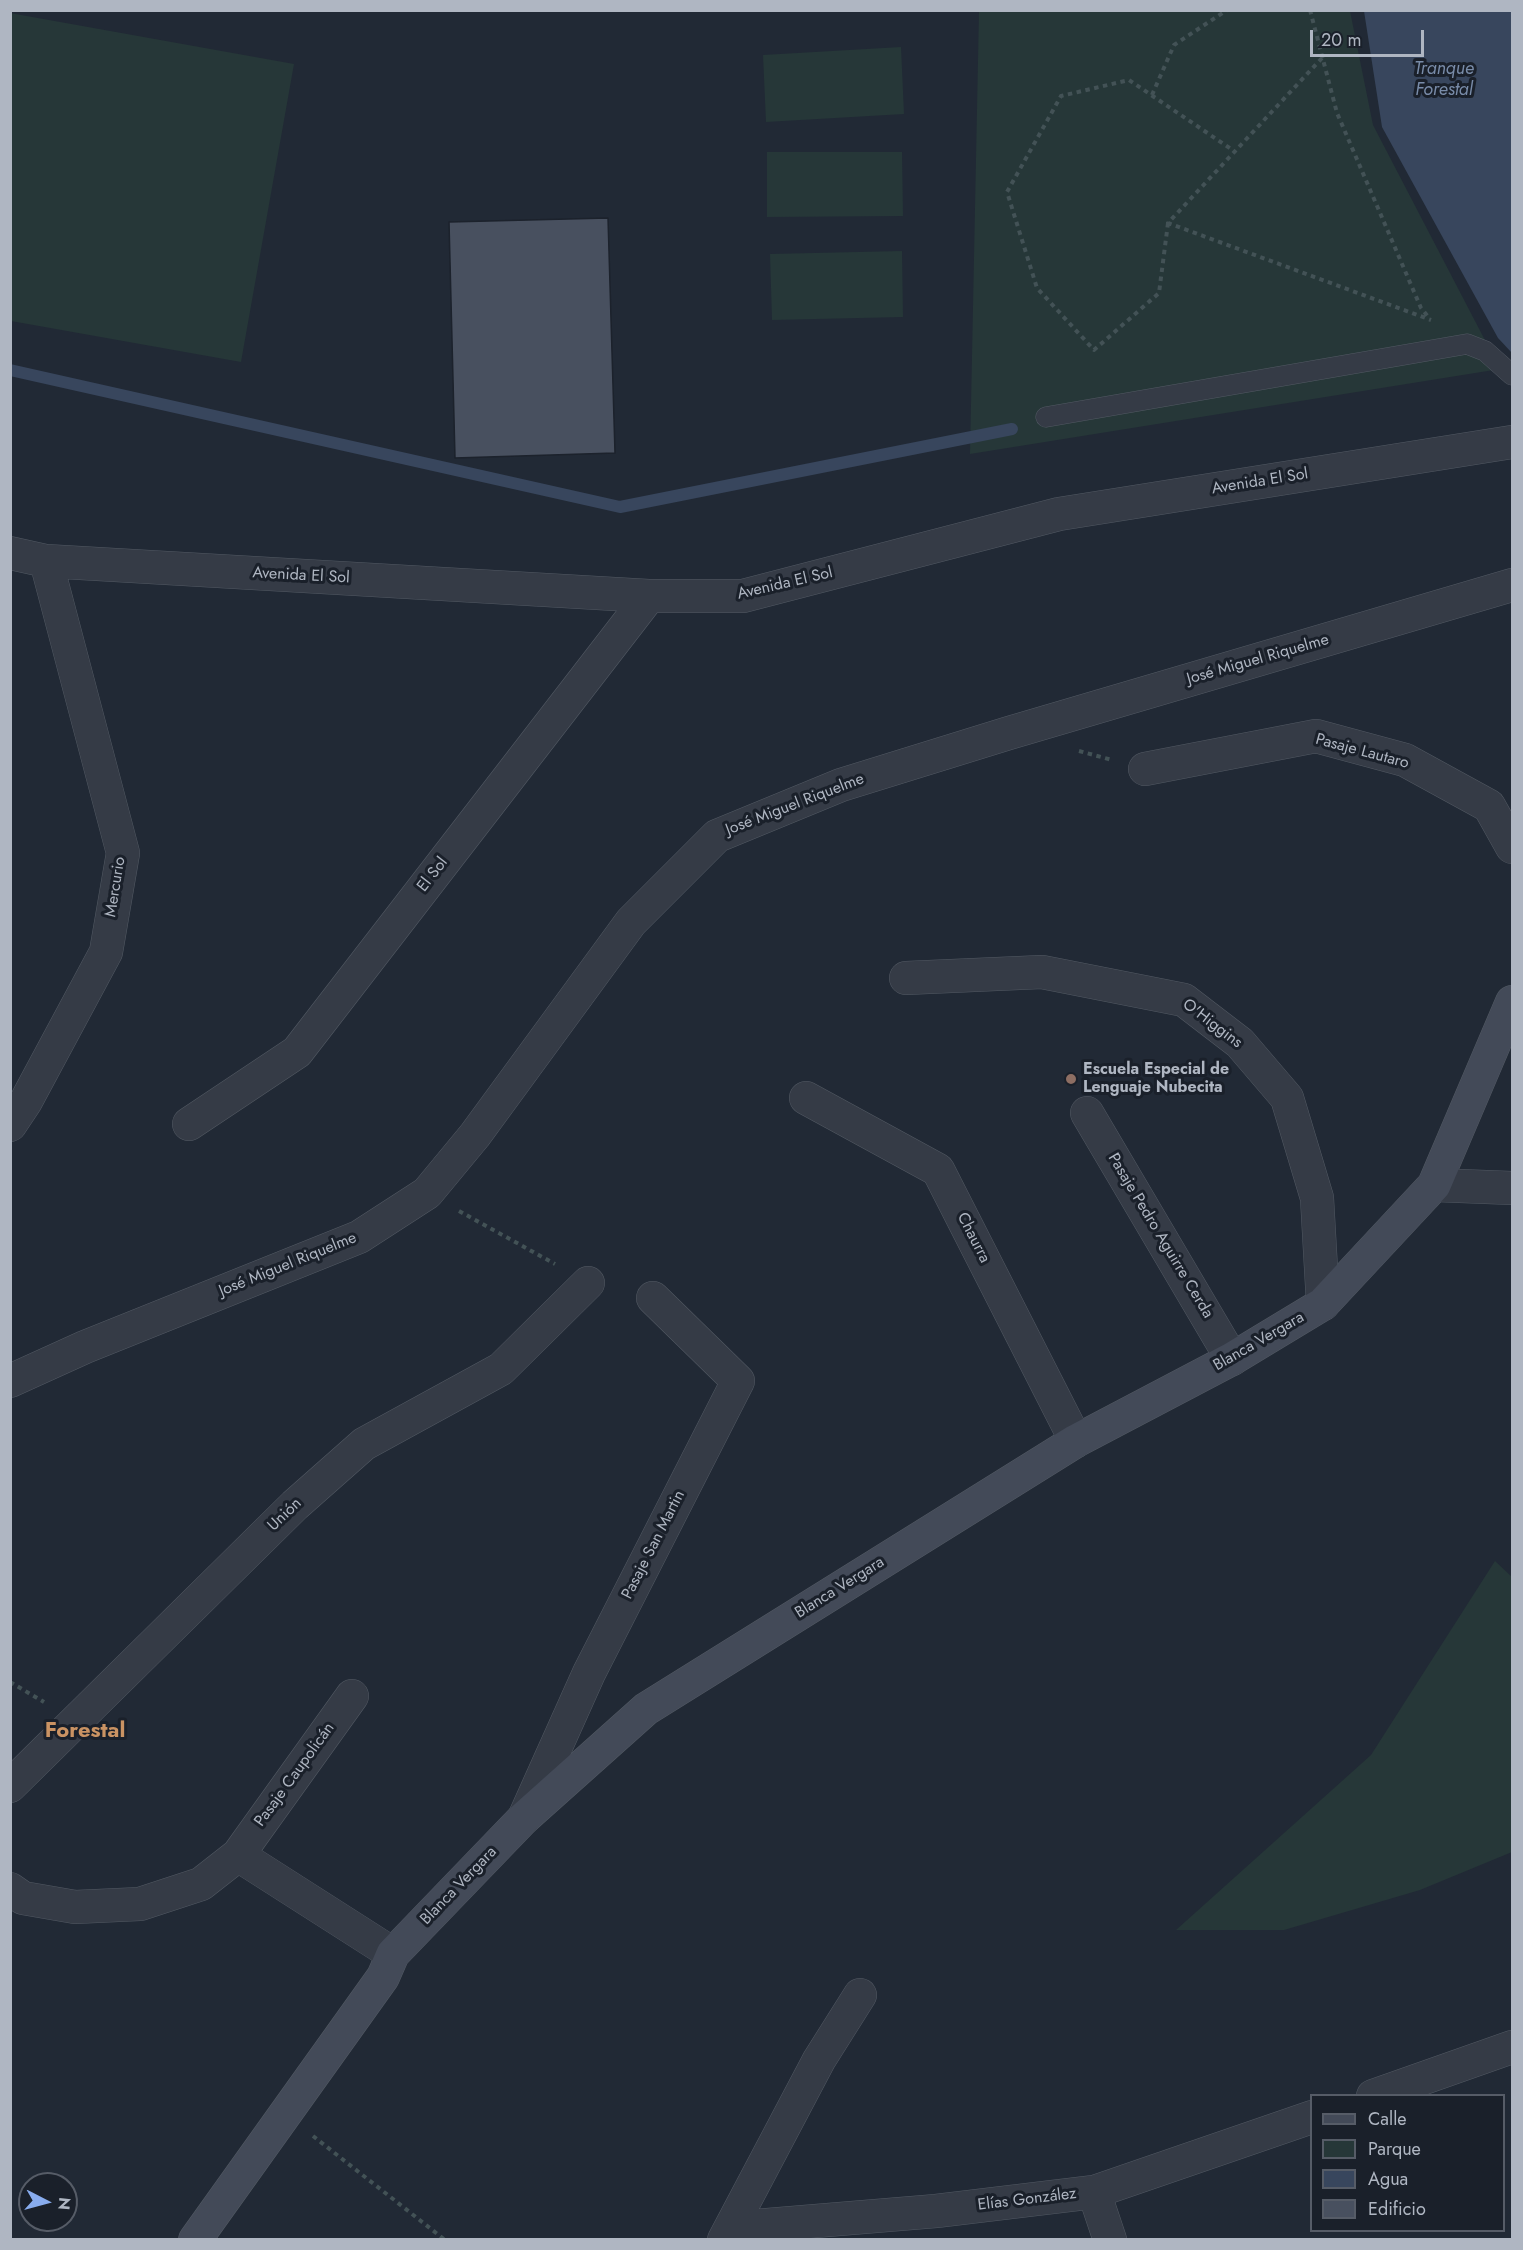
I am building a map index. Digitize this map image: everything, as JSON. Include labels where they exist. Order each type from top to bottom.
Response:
[{"type":"street","name":"Avenida El Sol","points":[[10,553],[46,561],[649,596],[743,596],[1059,514],[1512,442]]},
{"type":"street","name":"Mercurio","points":[[10,1125],[27,1101],[106,952],[123,853],[46,561]]},
{"type":"street","name":"José Miguel Riquelme","points":[[10,1382],[85,1347],[359,1238],[427,1193],[476,1135],[631,922],[717,836],[841,785],[1512,585]]},
{"type":"street","name":"El Sol","points":[[189,1124],[297,1052],[649,596]]},
{"type":"street","name":"Pasaje Lautaro","points":[[1144,769],[1316,736],[1405,760],[1489,806],[1512,847]]},
{"type":"street","name":"O'Higgins","points":[[906,978],[1042,972],[1064,976],[1184,1000],[1240,1042],[1287,1098],[1317,1198],[1323,1304]]},
{"type":"street","name":"Blanca Vergara","points":[[207,2232],[285,2115],[383,1977],[393,1954],[524,1818],[646,1709],[1076,1441],[1233,1359],[1323,1304],[1434,1185],[1512,1002]]},
{"type":"street","name":"Chaurra","points":[[806,1098],[938,1170],[1076,1441]]},
{"type":"street","name":"Pasaje Pedro Aguirre Cerda","points":[[1087,1113],[1233,1359]]},
{"type":"street","points":[[1434,1185],[1512,1188]]},
{"type":"street","name":"Unión","points":[[10,1786],[286,1514],[364,1444],[501,1369],[588,1283]]},
{"type":"street","name":"Pasaje San Martin","points":[[524,1818],[589,1673],[738,1381],[653,1298]]},
{"type":"street","name":"Pasaje Caupolicán","points":[[10,1889],[23,1898],[75,1907],[140,1904],[201,1884],[238,1855],[352,1696]]},
{"type":"street","points":[[238,1855],[393,1954]]},
{"type":"street","name":"Elías González","points":[[728,2234],[819,2061],[860,1995]]},
{"type":"street","points":[[1379,2094],[1512,2047]]},
{"type":"street","name":"Elías González","points":[[728,2234],[1094,2192],[1310,2117]]},
{"type":"street","points":[[1094,2192],[1110,2240]]},
{"type":"lane","points":[[1046,417],[1467,344],[1485,351],[1512,375]]},
{"type":"path","points":[[1152,95],[1174,45],[1227,10]]},
{"type":"path","points":[[1310,10],[1337,113],[1420,308],[1431,320]]},
{"type":"path","points":[[1234,151],[1129,80],[1061,96],[1007,192],[1037,288],[1094,350],[1159,293],[1168,223],[1322,58]]},
{"type":"path","points":[[1168,223],[1431,320],[1467,344]]},
{"type":"path","points":[[427,1193],[588,1283]]},
{"type":"path","points":[[285,2115],[445,2240]]},
{"type":"green space","points":[[979,11],[1350,11],[1373,125],[1500,369],[970,454]]},
{"type":"green space","points":[[10,13],[294,64],[241,362],[11,321]]},
{"type":"green space","points":[[901,47],[904,114],[766,122],[763,55]]},
{"type":"green space","points":[[767,152],[902,152],[903,216],[767,217]]},
{"type":"green space","points":[[902,251],[903,317],[772,320],[770,254]]},
{"type":"green space","points":[[1495,1561],[1512,1577],[1512,1852],[1420,1890],[1284,1930],[1176,1930],[1371,1755]]},
{"type":"water","name":"Tranque Forestal","points":[[1364,11],[1512,11],[1512,353],[1498,338],[1382,127]]},
{"type":"building","points":[[608,218],[615,453],[455,458],[449,222]]},
{"type":"waterway","points":[[10,370],[620,507],[1012,429]]},
{"type":"place","name":"Escuela Especial de Lenguaje Nubecita","points":[[1071,1079]]},
{"type":"district","name":"Forestal","points":[[85,1732]]}]
